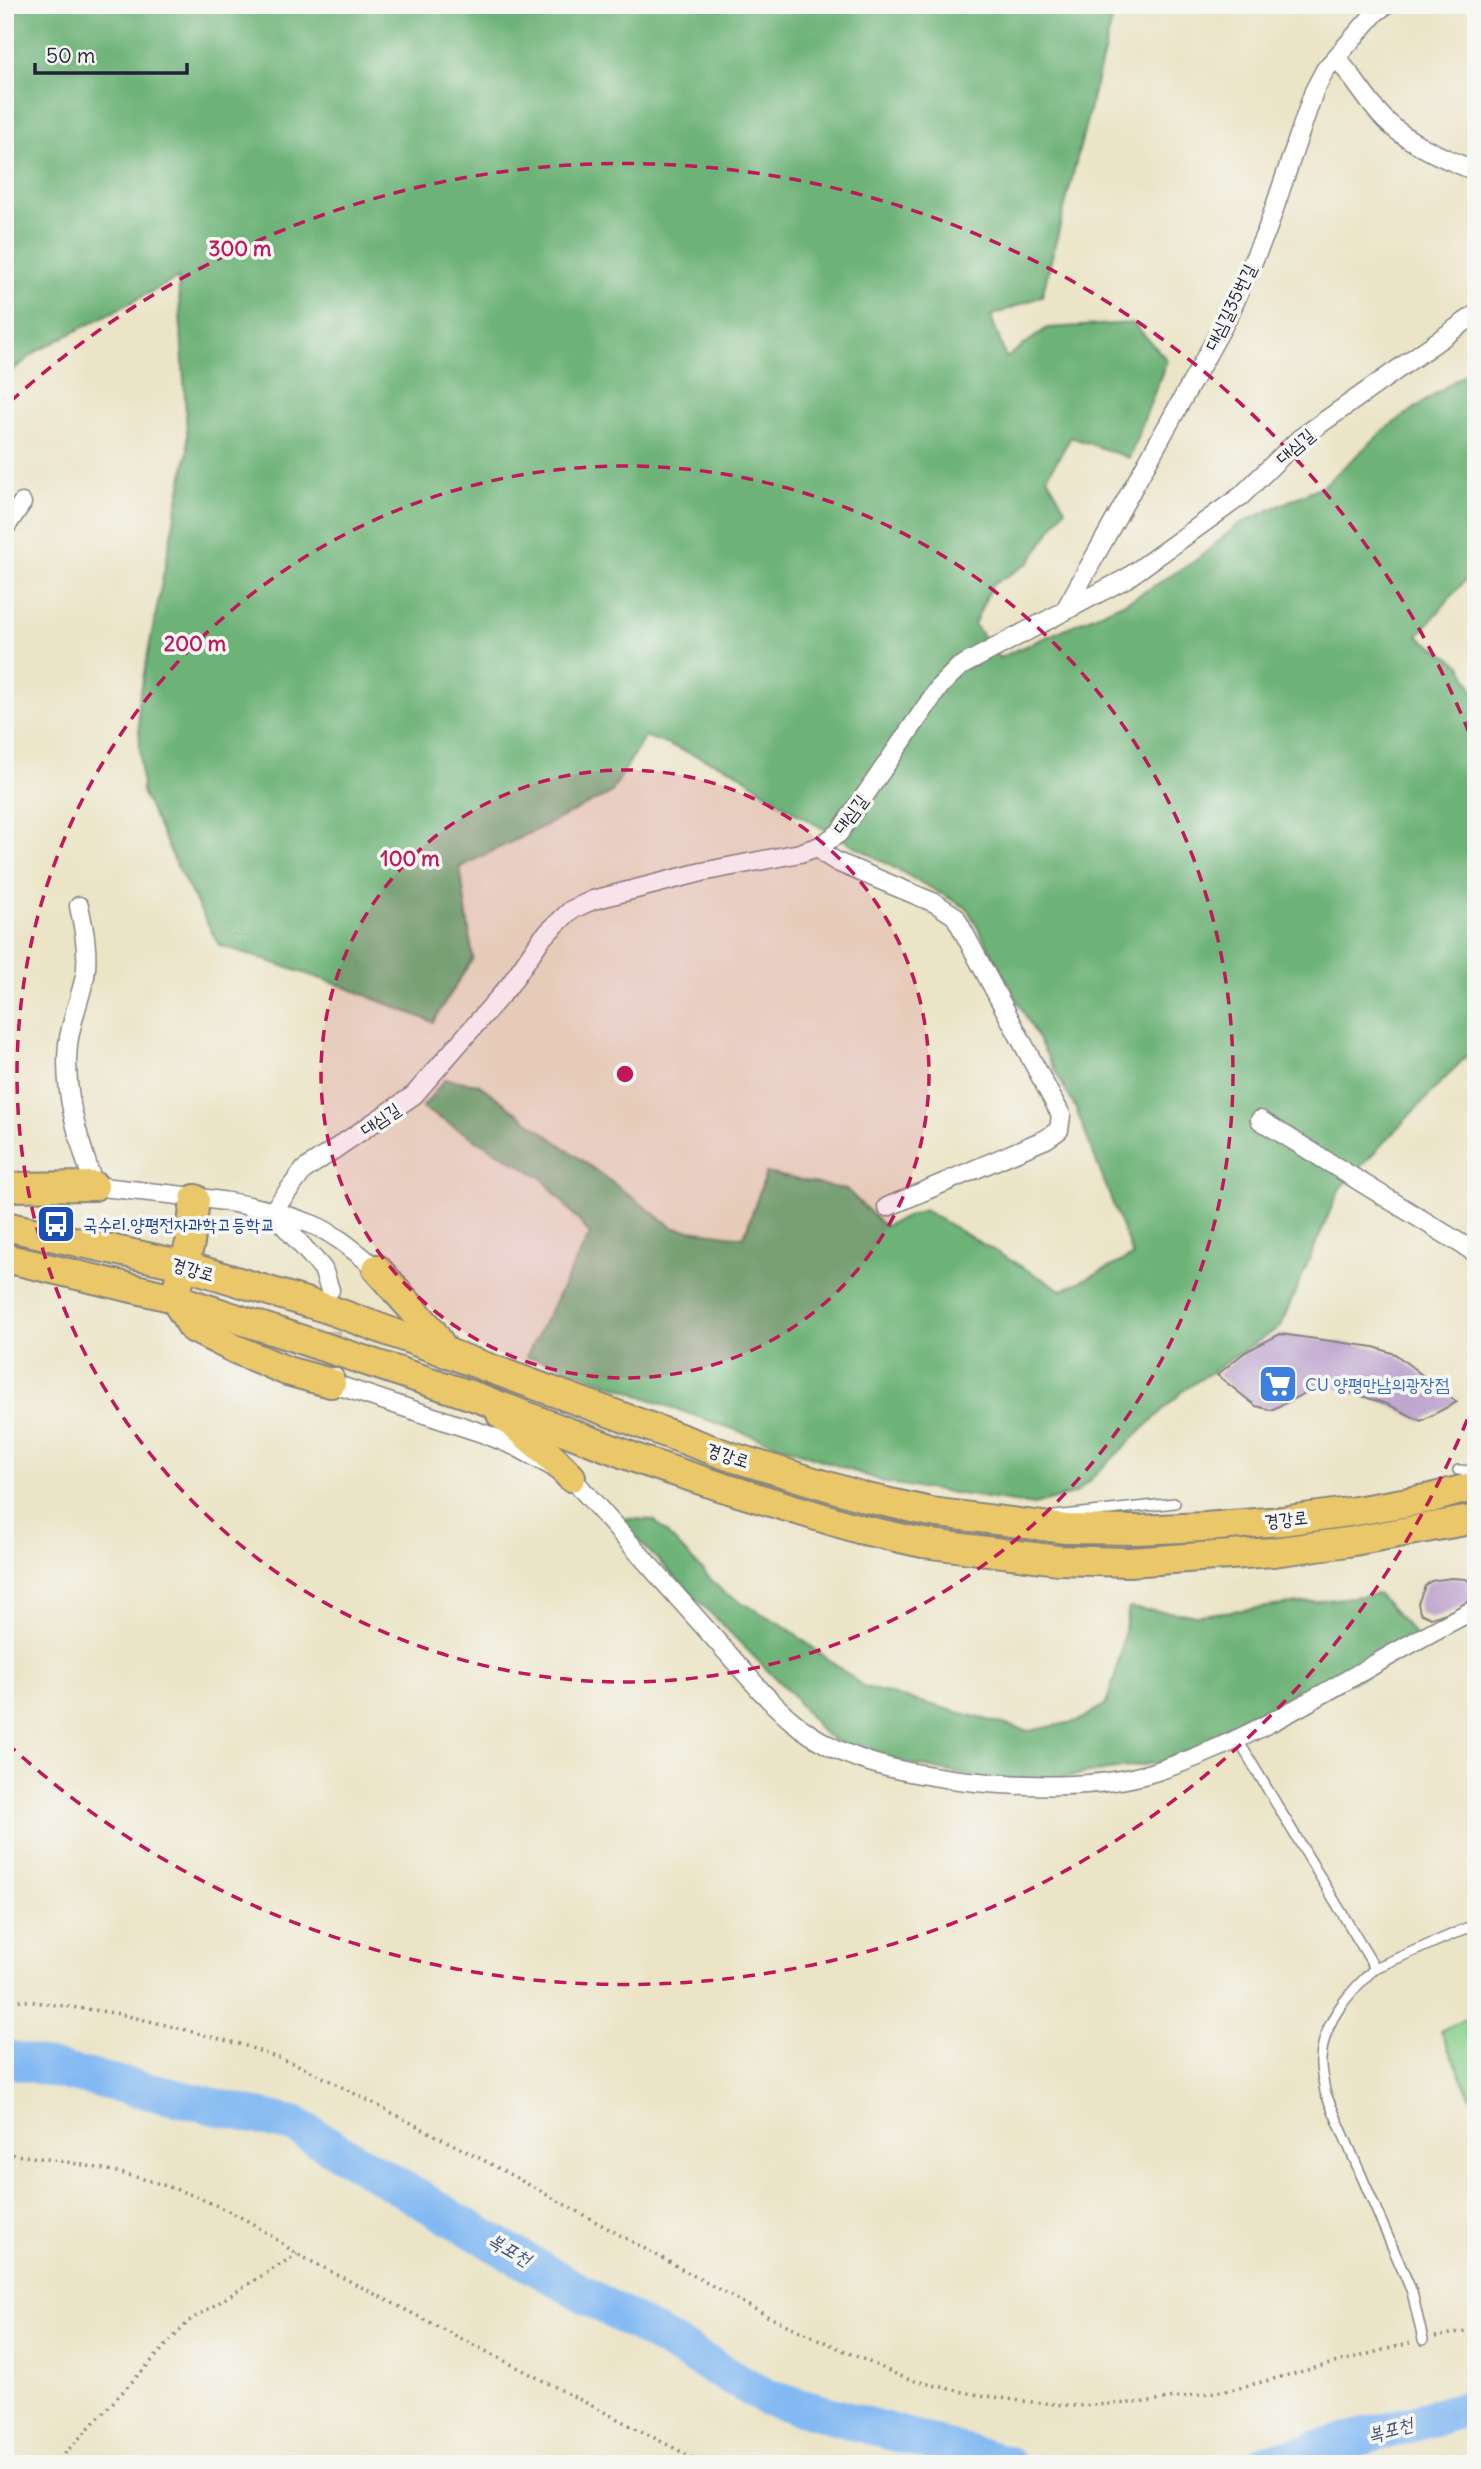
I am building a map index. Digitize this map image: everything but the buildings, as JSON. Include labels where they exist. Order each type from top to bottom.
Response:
[{"type":"highway","points":[[5,1187],[94,1186]]},
{"type":"highway","points":[[195,1199],[190,1243],[174,1298],[193,1328],[287,1371],[333,1380]]},
{"type":"highway","name":"경강로","points":[[5,1226],[183,1265],[325,1308],[651,1429],[798,1478],[918,1509],[1066,1529],[1205,1527],[1356,1511],[1431,1499],[1467,1478]]},
{"type":"highway","name":"경강로","points":[[5,1258],[174,1298],[479,1398],[643,1461],[791,1510],[910,1541],[1058,1560],[1129,1562],[1197,1558],[1348,1542],[1476,1519]]},
{"type":"highway","points":[[377,1269],[431,1330],[446,1353]]},
{"type":"highway","points":[[479,1398],[543,1449],[571,1477]]},
{"type":"street","name":"대심길35번길","points":[[1065,610],[1228,317],[1267,230],[1314,91],[1325,70],[1376,12],[1386,5]]},
{"type":"street","points":[[1337,58],[1394,129],[1476,171]]},
{"type":"street","name":"대심길","points":[[272,1212],[304,1170],[414,1095],[509,986],[542,938],[571,910],[593,900],[735,864],[800,853],[820,846],[839,833],[940,686],[958,667],[1127,578],[1241,496],[1299,439],[1476,314]]},
{"type":"street","points":[[5,528],[22,503]]},
{"type":"street","points":[[820,846],[826,855],[837,862],[935,903],[955,916],[1061,1115],[1059,1130],[1046,1139],[887,1207]]},
{"type":"street","points":[[79,906],[84,931],[85,973],[68,1043],[68,1079],[71,1112],[94,1186],[236,1202],[313,1224],[350,1247],[377,1269]]},
{"type":"street","points":[[1260,1120],[1476,1253]]},
{"type":"street","points":[[272,1212],[323,1269],[330,1290]]},
{"type":"street","points":[[333,1380],[517,1447],[571,1477],[761,1691],[791,1721],[850,1757],[882,1767],[982,1782],[1078,1785],[1153,1773],[1238,1740],[1476,1609]]},
{"type":"lane","points":[[1467,1478],[1476,1471]]},
{"type":"lane","points":[[996,1521],[1175,1503]]},
{"type":"lane","points":[[1238,1740],[1375,1968]]},
{"type":"lane","points":[[1423,2340],[1412,2291],[1325,2092],[1321,2060],[1328,2028],[1347,1994],[1375,1968],[1476,1924]]},
{"type":"path","points":[[5,1998],[115,2013],[150,2021],[243,2045],[303,2067],[489,2163],[769,2318],[919,2382],[968,2393],[1075,2406],[1149,2402],[1235,2389],[1423,2340],[1476,2329]]},
{"type":"path","points":[[5,2154],[87,2165],[141,2178],[239,2216],[297,2254],[705,2464]]},
{"type":"path","points":[[55,2464],[189,2321],[297,2254]]},
{"type":"green space","points":[[5,5],[1116,5],[1042,296],[991,316],[1006,358],[1047,328],[1133,323],[1167,360],[1129,458],[1071,437],[1047,477],[1065,509],[1029,563],[992,585],[974,624],[999,658],[1132,599],[1195,561],[1239,524],[1324,485],[1388,427],[1464,374],[1476,381],[1476,567],[1418,636],[1461,665],[1476,695],[1476,1046],[1340,1188],[1280,1327],[1184,1390],[1076,1493],[1034,1505],[887,1483],[673,1408],[555,1363],[526,1357],[590,1234],[542,1178],[422,1108],[445,1079],[478,1084],[674,1228],[744,1237],[766,1173],[847,1190],[884,1226],[924,1210],[1062,1290],[1133,1256],[1076,1109],[967,908],[795,813],[734,770],[645,736],[611,793],[460,867],[473,958],[433,1022],[340,985],[219,945],[142,792],[138,704],[188,450],[178,278],[39,350],[5,376]]},
{"type":"green space","points":[[616,1518],[654,1520],[723,1592],[786,1627],[864,1687],[1029,1731],[1078,1721],[1106,1704],[1116,1673],[1129,1608],[1198,1615],[1378,1594],[1426,1646],[1260,1726],[1162,1762],[1056,1778],[986,1779],[851,1752],[822,1732],[791,1694]]},
{"type":"green space","points":[[1476,2014],[1476,2109],[1440,2031]]},
{"type":"waterway","name":"복포천","points":[[5,2058],[295,2125],[499,2246],[768,2398],[1007,2464]]},
{"type":"waterway","name":"복포천","points":[[1264,2464],[1476,2406]]},
{"type":"tunnel","points":[[331,1304],[334,1377]]},
{"type":"place","name":"국수리.양평전자과학고등학교","points":[[56,1224]]},
{"type":"place","name":"CU 양평만남의광장점","points":[[1278,1384]]}]
